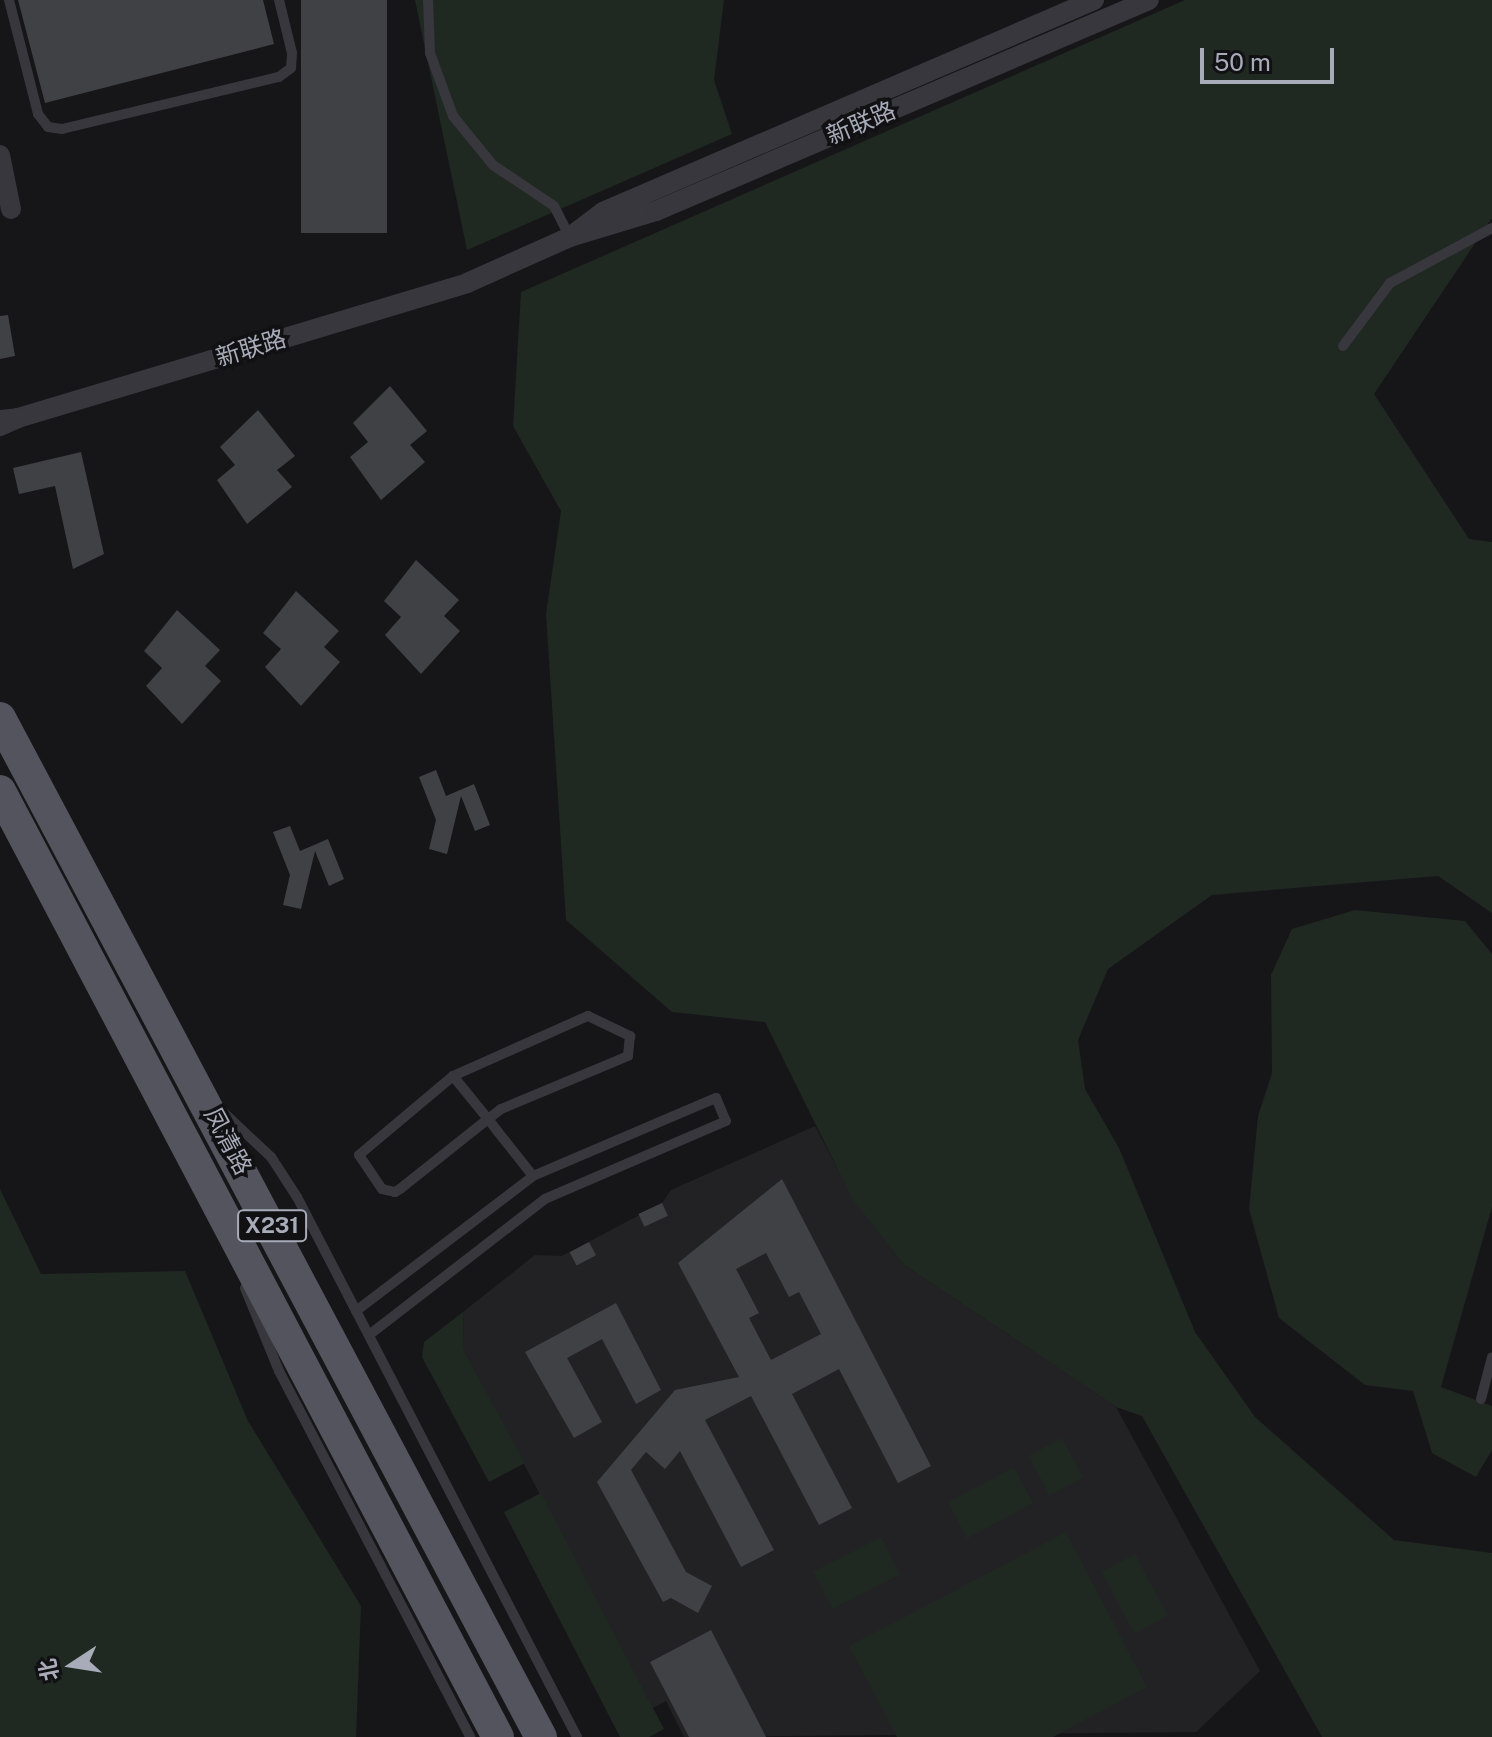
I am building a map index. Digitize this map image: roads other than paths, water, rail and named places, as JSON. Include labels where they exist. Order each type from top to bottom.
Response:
[{"type":"main road","name":"凤清路","points":[[0,718],[201,1091],[541,1737]]},
{"type":"main road","name":"凤清路","points":[[0,791],[498,1737]]},
{"type":"street","name":"新联路","points":[[570,237],[603,212],[1094,0]]},
{"type":"street","name":"新联路","points":[[6,421],[467,283],[570,237],[656,211],[1149,0]]},
{"type":"street","points":[[0,155],[11,209]]},
{"type":"lane","points":[[9,0],[38,114],[48,127],[62,129],[279,77],[291,68],[292,53],[279,0]]},
{"type":"lane","points":[[428,0],[430,53],[453,116],[493,165],[554,206],[570,237]]},
{"type":"lane","points":[[1343,346],[1390,283],[1492,228]]},
{"type":"lane","points":[[588,1016],[633,1041],[628,1056],[488,1119],[395,1192],[368,1172],[361,1147],[453,1076],[588,1016]]},
{"type":"lane","points":[[453,1076],[533,1176]]},
{"type":"lane","points":[[201,1091],[284,1176],[577,1737]]},
{"type":"lane","points":[[356,1311],[533,1176],[716,1098],[726,1121],[545,1199],[369,1335]]},
{"type":"lane","points":[[178,1128],[279,1371],[470,1737]]},
{"type":"lane","points":[[1481,1399],[1492,1357]]}]
